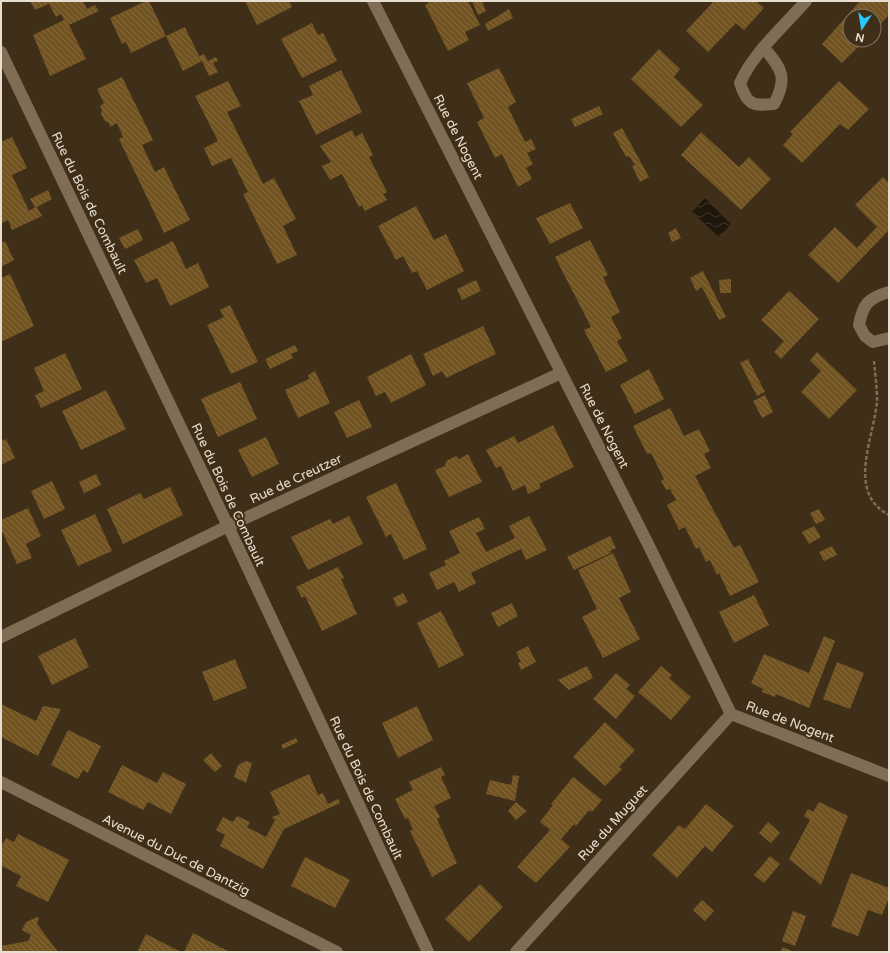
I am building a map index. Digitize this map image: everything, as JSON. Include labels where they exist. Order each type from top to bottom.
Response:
[{"type":"street","name":"Rue de Nogent","points":[[373,1],[731,714],[889,776]]},
{"type":"street","points":[[764,48],[779,66],[783,80],[780,92],[774,104],[757,106],[744,98],[740,83],[747,68],[764,48],[806,1]]},
{"type":"street","name":"Rue du Bois de Combault","points":[[1,52],[228,526],[428,952]]},
{"type":"street","points":[[889,292],[877,296],[862,308],[859,325],[865,336],[873,342],[889,338]]},
{"type":"street","name":"Rue de Creutzer","points":[[1,637],[228,526],[561,373]]},
{"type":"street","name":"Rue du Muguet","points":[[516,952],[731,714]]},
{"type":"street","name":"Avenue du Duc de Dantzig","points":[[1,782],[338,952]]},
{"type":"path","points":[[873,342],[877,400],[865,459],[865,475],[870,495],[880,511],[889,515]]},
{"type":"water","points":[[705,198],[731,224],[719,237],[692,212]]},
{"type":"building","points":[[30,1],[83,1],[87,9],[95,5],[99,11],[69,25],[86,59],[50,76],[33,35],[64,20],[61,14],[56,17],[49,4],[35,10]]},
{"type":"building","points":[[149,1],[166,36],[131,53],[126,42],[122,44],[110,18]]},
{"type":"building","points":[[245,1],[289,1],[292,7],[257,25]]},
{"type":"building","points":[[431,1],[468,1],[480,25],[465,32],[469,40],[448,51],[425,5]]},
{"type":"building","points":[[472,1],[482,1],[486,11],[478,15]]},
{"type":"building","points":[[714,1],[756,1],[764,8],[744,30],[736,23],[708,52],[686,31]]},
{"type":"building","points":[[860,1],[889,1],[889,15],[882,22],[882,8],[854,8]]},
{"type":"building","points":[[509,9],[513,18],[488,31],[485,24]]},
{"type":"building","points":[[842,21],[842,48],[857,48],[842,63],[822,44]]},
{"type":"building","points":[[312,23],[318,35],[323,33],[337,61],[302,78],[281,39]]},
{"type":"building","points":[[185,27],[199,56],[204,54],[208,61],[216,57],[218,61],[213,63],[218,72],[209,76],[202,61],[183,71],[166,36]]},
{"type":"building","points":[[659,49],[680,69],[674,77],[703,105],[681,127],[631,79]]},
{"type":"building","points":[[499,68],[516,102],[508,107],[525,142],[531,139],[536,149],[527,153],[533,164],[526,168],[532,179],[518,187],[502,154],[495,158],[477,122],[484,118],[467,83]]},
{"type":"building","points":[[341,70],[362,112],[316,135],[299,101],[313,95],[309,86]]},
{"type":"building","points":[[122,77],[153,140],[142,145],[155,172],[164,167],[190,220],[164,233],[119,139],[123,137],[117,123],[110,127],[109,123],[105,121],[101,114],[102,110],[100,106],[104,103],[97,89]]},
{"type":"building","points":[[228,81],[241,106],[227,112],[263,184],[274,178],[296,219],[283,226],[297,255],[277,264],[243,194],[248,192],[231,158],[212,166],[204,148],[218,141],[195,96]]},
{"type":"building","points":[[839,81],[869,109],[848,130],[840,124],[802,163],[783,145],[793,134],[790,132]]},
{"type":"building","points":[[599,106],[603,114],[575,127],[571,119]]},
{"type":"building","points":[[622,128],[649,177],[640,182],[632,166],[635,165],[629,156],[626,157],[613,133]]},
{"type":"building","points":[[352,130],[355,137],[362,133],[373,155],[369,157],[387,192],[383,194],[387,200],[365,211],[362,205],[359,207],[342,174],[330,180],[322,166],[331,162],[320,146]]},
{"type":"building","points":[[701,132],[739,167],[749,157],[771,179],[741,210],[681,155]]},
{"type":"building","points":[[12,137],[27,168],[12,175],[29,211],[35,207],[30,199],[48,190],[52,199],[37,207],[42,216],[12,230],[8,220],[2,223],[1,221],[1,142]]},
{"type":"building","points":[[883,177],[889,183],[889,230],[838,283],[808,255],[835,227],[857,248],[877,227],[855,205]]},
{"type":"building","points":[[570,203],[583,228],[550,244],[536,218]]},
{"type":"building","points":[[416,206],[434,240],[446,234],[464,271],[427,290],[417,271],[412,273],[403,256],[396,260],[378,226]]},
{"type":"building","points":[[676,228],[681,238],[672,242],[668,233]]},
{"type":"building","points":[[138,229],[143,240],[125,249],[119,238]]},
{"type":"building","points":[[590,240],[608,275],[603,277],[620,312],[611,317],[622,338],[617,341],[628,361],[606,372],[584,330],[591,327],[555,257]]},
{"type":"building","points":[[5,241],[14,260],[1,267],[1,243]]},
{"type":"building","points":[[173,241],[186,269],[198,263],[209,287],[170,306],[157,278],[146,283],[134,260]]},
{"type":"building","points":[[703,271],[726,317],[719,320],[702,287],[696,291],[690,278]]},
{"type":"building","points":[[10,274],[34,326],[1,342],[1,278]]},
{"type":"building","points":[[731,279],[731,293],[720,293],[719,280]]},
{"type":"building","points":[[476,280],[481,291],[462,300],[457,289]]},
{"type":"building","points":[[789,291],[819,319],[781,359],[774,352],[784,341],[761,320]]},
{"type":"building","points":[[230,305],[258,362],[231,374],[207,325],[224,317],[220,310]]},
{"type":"building","points":[[483,326],[496,354],[446,378],[442,371],[433,376],[423,354]]},
{"type":"building","points":[[295,345],[298,351],[291,354],[293,358],[270,369],[265,359]]},
{"type":"building","points":[[817,352],[857,390],[829,419],[801,392],[821,371],[810,360]]},
{"type":"building","points":[[65,353],[82,389],[41,408],[35,395],[44,391],[34,368]]},
{"type":"building","points":[[411,354],[426,385],[391,403],[385,392],[376,396],[367,377]]},
{"type":"building","points":[[748,359],[765,392],[757,396],[740,363]]},
{"type":"building","points":[[649,369],[664,399],[635,414],[620,385]]},
{"type":"building","points":[[315,371],[330,403],[298,418],[285,390],[309,379],[308,375]]},
{"type":"building","points":[[240,382],[257,419],[218,437],[201,399]]},
{"type":"building","points":[[106,390],[126,429],[81,450],[62,411]]},
{"type":"building","points":[[765,395],[773,412],[762,418],[753,401]]},
{"type":"building","points":[[359,400],[372,427],[347,438],[334,412]]},
{"type":"building","points":[[670,408],[684,436],[699,429],[710,451],[704,454],[711,468],[695,476],[734,548],[740,545],[759,582],[730,596],[719,573],[717,575],[710,560],[706,562],[699,547],[696,549],[685,527],[679,530],[667,505],[676,500],[670,489],[666,490],[661,481],[664,479],[651,453],[647,454],[633,426]]},
{"type":"building","points":[[553,425],[574,467],[539,484],[541,488],[528,494],[525,485],[513,491],[501,466],[496,468],[486,450],[514,436],[518,443]]},
{"type":"building","points":[[266,437],[279,464],[252,477],[238,450]]},
{"type":"building","points":[[6,439],[15,458],[1,465],[1,441]]},
{"type":"building","points":[[468,454],[482,482],[449,497],[435,470],[445,466],[446,461],[456,456],[459,459]]},
{"type":"building","points":[[96,474],[101,485],[84,493],[79,482]]},
{"type":"building","points":[[52,481],[65,509],[44,519],[31,491]]},
{"type":"building","points":[[396,483],[427,549],[404,560],[391,534],[386,537],[366,497]]},
{"type":"building","points":[[170,487],[183,515],[123,544],[107,509],[140,493],[144,499]]},
{"type":"building","points":[[28,508],[41,536],[26,544],[32,558],[17,564],[1,529],[1,520]]},
{"type":"building","points":[[819,509],[825,520],[816,524],[810,513]]},
{"type":"building","points":[[95,514],[112,551],[78,566],[61,530]]},
{"type":"building","points":[[349,516],[363,544],[308,570],[291,537],[330,519],[333,524]]},
{"type":"building","points":[[529,516],[547,550],[526,560],[521,549],[471,573],[476,583],[459,592],[454,582],[437,590],[429,573],[446,565],[444,561],[460,553],[449,531],[479,517],[485,529],[476,533],[486,552],[515,538],[509,526]]},
{"type":"building","points":[[814,526],[821,537],[809,544],[802,532]]},
{"type":"building","points":[[610,536],[616,548],[610,551],[611,553],[574,570],[567,557]]},
{"type":"building","points":[[832,546],[837,555],[824,561],[819,552]]},
{"type":"building","points":[[613,553],[631,592],[619,598],[640,639],[603,658],[582,617],[597,609],[578,570]]},
{"type":"building","points":[[338,567],[344,578],[341,579],[357,614],[322,631],[305,596],[302,598],[296,587]]},
{"type":"building","points":[[403,593],[408,602],[397,607],[393,598]]},
{"type":"building","points":[[754,595],[769,625],[734,643],[719,612]]},
{"type":"building","points":[[512,603],[518,616],[498,627],[491,613]]},
{"type":"building","points":[[441,611],[464,655],[439,668],[417,623]]},
{"type":"building","points":[[824,636],[835,641],[809,708],[776,694],[775,697],[762,692],[763,689],[751,683],[764,654],[809,673]]},
{"type":"building","points":[[75,638],[89,667],[52,685],[38,656]]},
{"type":"building","points":[[528,646],[536,662],[521,670],[518,663],[521,662],[516,652]]},
{"type":"building","points":[[235,659],[247,688],[214,701],[202,672]]},
{"type":"building","points":[[837,662],[864,673],[850,709],[823,699]]},
{"type":"building","points":[[587,666],[593,678],[569,690],[558,680]]},
{"type":"building","points":[[661,666],[672,675],[669,678],[691,697],[671,720],[638,692]]},
{"type":"building","points":[[616,673],[630,685],[626,689],[635,696],[616,719],[593,699]]},
{"type":"building","points":[[1,704],[36,721],[43,706],[61,709],[38,756],[1,737]]},
{"type":"building","points":[[417,706],[433,740],[398,758],[382,723]]},
{"type":"building","points":[[605,722],[635,750],[619,767],[622,769],[605,786],[573,757]]},
{"type":"building","points":[[68,730],[101,746],[88,773],[83,770],[78,779],[51,765]]},
{"type":"building","points":[[296,738],[298,742],[283,749],[281,745]]},
{"type":"building","points":[[211,753],[222,766],[215,772],[203,760]]},
{"type":"building","points":[[246,761],[252,763],[246,783],[234,777],[238,765]]},
{"type":"building","points":[[122,765],[157,783],[163,772],[186,784],[171,814],[148,802],[143,810],[108,792]]},
{"type":"building","points":[[441,767],[445,775],[441,777],[451,798],[434,806],[440,817],[437,819],[457,863],[432,877],[410,831],[413,830],[408,818],[405,819],[395,799],[413,790],[409,782]]},
{"type":"building","points":[[309,774],[318,795],[323,793],[328,804],[338,799],[340,803],[284,829],[263,869],[220,846],[225,835],[216,830],[223,817],[233,822],[237,816],[250,822],[247,827],[266,837],[275,820],[272,817],[280,814],[270,792]]},
{"type":"building","points":[[513,775],[519,776],[515,801],[486,794],[490,780],[511,785]]},
{"type":"building","points":[[573,777],[602,800],[592,812],[589,810],[576,826],[574,824],[561,839],[570,847],[536,883],[517,867],[550,830],[540,822],[553,805],[551,804]]},
{"type":"building","points":[[516,802],[527,811],[516,820],[508,811]]},
{"type":"building","points":[[819,802],[848,816],[821,885],[789,859],[810,820],[804,816],[808,809],[813,812]]},
{"type":"building","points":[[706,804],[734,826],[712,852],[705,846],[677,878],[652,855],[679,825],[685,829]]},
{"type":"building","points":[[768,822],[780,833],[771,843],[759,833]]},
{"type":"building","points":[[18,834],[69,860],[48,902],[16,886],[21,876],[2,866],[1,869],[1,847],[6,838],[14,842]]},
{"type":"building","points":[[770,856],[780,864],[764,883],[754,875]]},
{"type":"building","points":[[305,857],[350,880],[335,908],[291,886]]},
{"type":"building","points":[[851,873],[889,888],[889,898],[882,915],[868,910],[858,936],[831,926]]},
{"type":"building","points":[[480,884],[503,907],[469,942],[445,919]]},
{"type":"building","points":[[702,900],[714,911],[705,921],[693,910]]},
{"type":"building","points":[[793,911],[806,916],[795,946],[782,941]]},
{"type":"building","points":[[37,917],[39,918],[37,924],[58,952],[1,952],[1,946],[28,941],[31,935],[22,930],[26,922]]},
{"type":"building","points":[[193,933],[222,948],[230,952],[184,952]]},
{"type":"building","points":[[146,934],[181,952],[137,952]]},
{"type":"building","points":[[783,947],[794,952],[780,952]]}]
